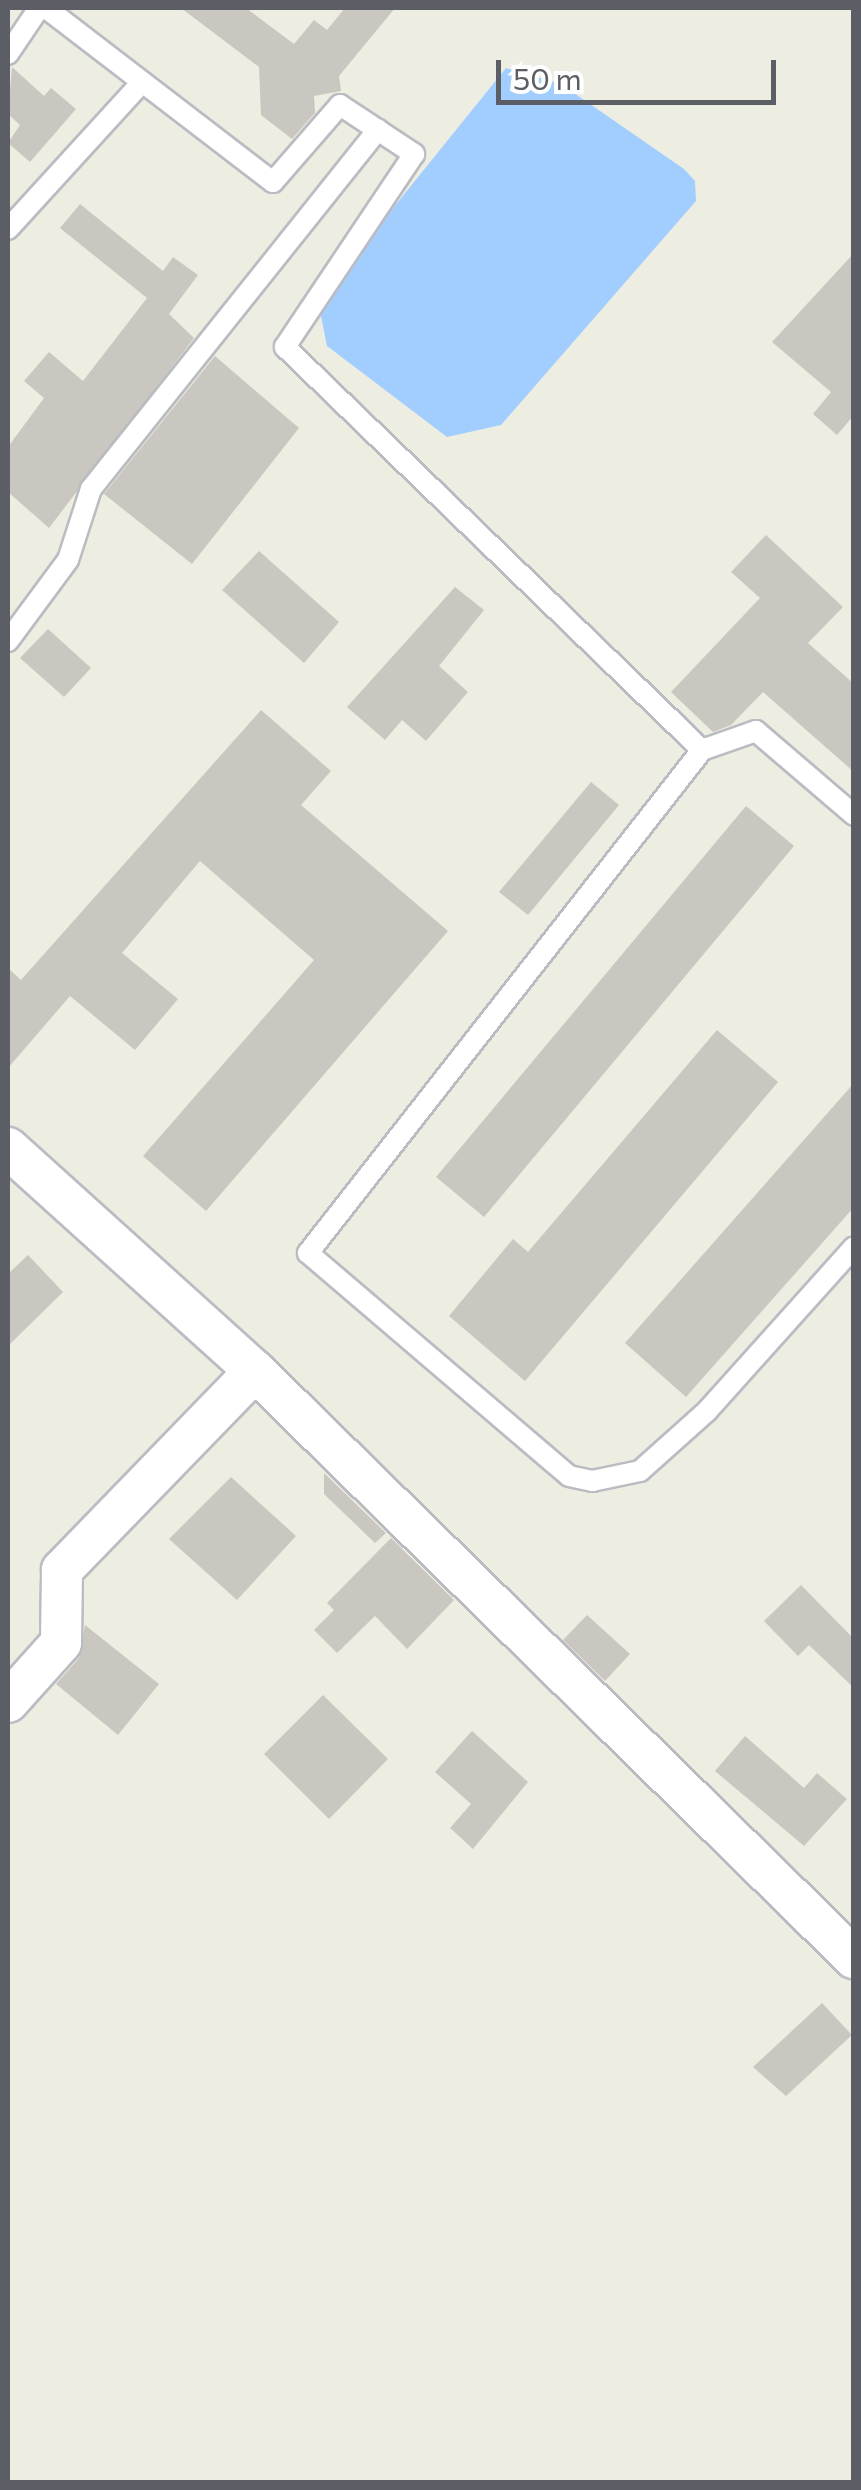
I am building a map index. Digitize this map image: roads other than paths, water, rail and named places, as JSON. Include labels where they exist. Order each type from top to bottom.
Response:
[{"type":"street","points":[[8,1148],[256,1371],[854,1958]]},
{"type":"street","points":[[8,1702],[60,1643],[62,1570],[256,1371]]},
{"type":"lane","points":[[8,54],[42,8],[273,182],[340,105],[414,154],[285,347],[702,750]]},
{"type":"lane","points":[[8,229],[142,82]]},
{"type":"lane","points":[[8,641],[68,560],[92,489],[378,130]]},
{"type":"lane","points":[[854,815],[756,732],[702,750],[308,1253],[569,1476],[592,1481],[640,1471],[680,1435],[854,1247]]},
{"type":"water","points":[[506,68],[561,84],[684,169],[695,181],[696,201],[501,425],[447,437],[327,346],[318,301]]}]
